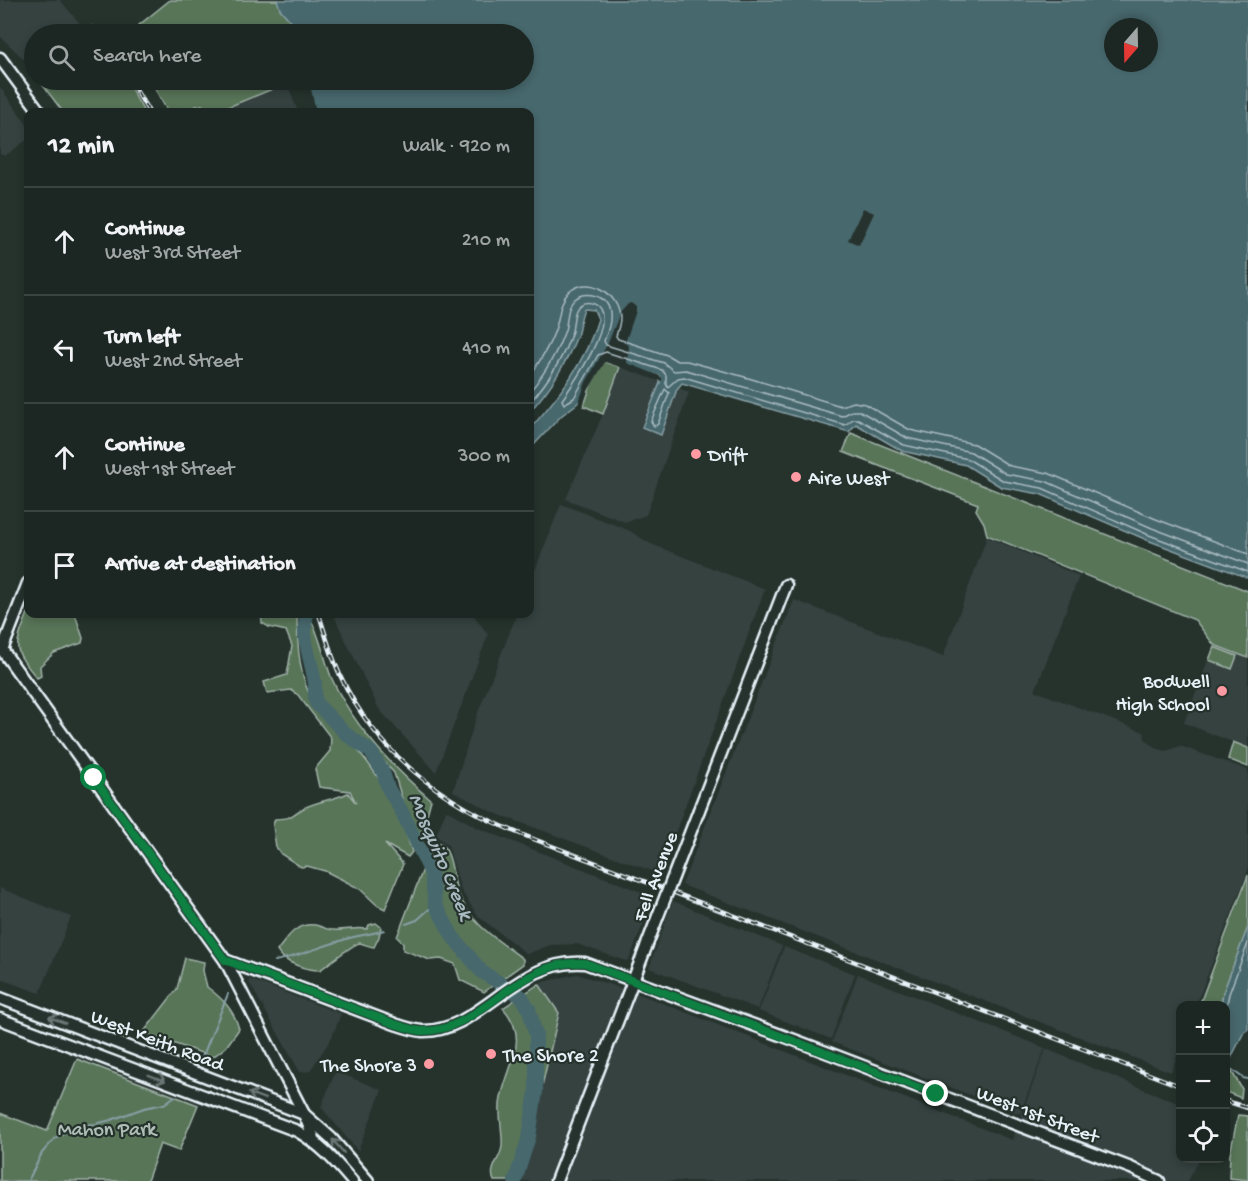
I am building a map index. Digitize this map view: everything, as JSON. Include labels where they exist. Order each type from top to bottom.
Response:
[{"type":"main road","points":[[0,58],[37,108]]},
{"type":"main road","name":"Fell Avenue","points":[[556,1181],[786,585]]},
{"type":"main road","points":[[24,593],[1,649],[225,960],[304,1114],[315,1141],[352,1181]]},
{"type":"main road","name":"West 1st Street","points":[[225,960],[413,1030],[426,1031],[442,1028],[462,1020],[546,967],[577,962],[593,965],[1078,1148],[1159,1181]]},
{"type":"main road","name":"West Keith Road","points":[[0,998],[304,1114]]},
{"type":"main road","name":"West Keith Road","points":[[0,1019],[297,1131],[315,1141]]},
{"type":"main road","points":[[304,1114],[331,1138],[368,1181]]},
{"type":"shaded area","points":[[0,0],[60,0],[80,24],[24,24],[24,59],[0,36]]},
{"type":"shaded area","points":[[0,87],[24,120],[24,142],[5,156],[0,154]]},
{"type":"shaded area","points":[[270,90],[290,90],[296,108],[226,108]]},
{"type":"shaded area","points":[[620,367],[689,392],[646,515],[625,522],[566,499],[603,414]]},
{"type":"shaded area","points":[[561,504],[628,530],[651,544],[765,589],[660,874],[492,812],[453,791],[477,715],[515,618],[534,618],[534,573]]},
{"type":"shaded area","points":[[987,537],[1079,576],[1035,691],[1144,732],[1145,739],[1156,748],[1166,751],[1180,746],[1248,770],[1248,870],[1198,1001],[1176,1001],[1176,1058],[1171,1072],[682,885],[794,600],[943,657]]},
{"type":"shaded area","points":[[335,618],[476,618],[488,635],[436,772],[379,709]]},
{"type":"shaded area","name":"Bodwell High School","points":[[1214,645],[1248,658],[1248,748],[1184,723]]},
{"type":"shaded area","points":[[446,810],[478,828],[654,897],[629,960],[626,961],[577,944],[550,945],[527,954],[478,916],[461,890],[448,845],[436,836]]},
{"type":"shaded area","points":[[0,888],[71,917],[40,993],[0,979]]},
{"type":"shaded area","points":[[673,901],[782,946],[758,1009],[649,968]]},
{"type":"shaded area","points":[[784,947],[855,974],[831,1039],[759,1011]]},
{"type":"shaded area","points":[[577,974],[639,994],[1012,1140],[1046,1049],[1176,1102],[1176,1163],[1197,1163],[1188,1181],[521,1181],[531,1150],[542,1081],[560,1013],[539,983]]},
{"type":"shaded area","points":[[858,974],[1045,1048],[1020,1114],[832,1042]]},
{"type":"shaded area","points":[[249,979],[341,1014],[332,1037],[310,1071],[300,1072]]},
{"type":"shaded area","points":[[337,1072],[382,1090],[358,1151],[321,1107]]},
{"type":"green space","points":[[170,0],[277,0],[292,24],[140,24]]},
{"type":"green space","points":[[46,90],[132,90],[142,108],[60,108]]},
{"type":"green space","points":[[156,90],[270,90],[226,108],[206,108],[202,105],[194,108],[166,108]]},
{"type":"green space","points":[[599,360],[620,367],[603,414],[584,406]]},
{"type":"green space","points":[[851,433],[1248,591],[1248,658],[1214,645],[1195,620],[987,535],[984,523],[976,510],[978,504],[843,452]]},
{"type":"green space","points":[[26,618],[76,618],[83,638],[82,643],[54,653],[40,666],[41,676],[37,678],[19,654],[20,634]]},
{"type":"green space","points":[[261,618],[297,618],[300,662],[310,697],[316,708],[351,742],[369,765],[385,788],[403,826],[412,852],[408,857],[385,844],[403,864],[385,909],[377,905],[360,889],[325,871],[307,866],[301,867],[281,854],[276,847],[273,825],[275,819],[288,818],[307,807],[348,793],[356,803],[350,791],[319,787],[315,769],[330,751],[331,738],[298,695],[291,690],[267,693],[264,682],[287,675],[292,646],[286,631],[262,623]]},
{"type":"green space","points":[[310,619],[332,679],[351,713],[375,745],[431,800],[419,836],[405,808],[394,773],[368,744],[353,734],[321,700],[307,635]]},
{"type":"green space","points":[[1214,647],[1237,656],[1232,669],[1209,660]]},
{"type":"green space","points":[[1233,742],[1248,748],[1248,767],[1228,759]]},
{"type":"green space","points":[[438,843],[447,851],[456,888],[470,914],[477,923],[523,959],[523,964],[484,992],[460,980],[455,964],[441,959],[430,960],[403,950],[403,943],[397,937],[430,851]]},
{"type":"green space","points":[[1248,875],[1248,927],[1222,1001],[1201,1001]]},
{"type":"green space","points":[[376,923],[381,927],[374,947],[357,944],[320,970],[296,965],[277,951],[297,928],[302,926],[315,925],[333,930],[367,929],[369,925]]},
{"type":"green space","points":[[185,958],[204,962],[203,971],[207,987],[227,1005],[239,1029],[226,1047],[213,1057],[143,1033],[177,989]]},
{"type":"green space","points":[[539,984],[559,1013],[520,1181],[494,1181],[493,1172],[502,1146],[500,1104],[516,1044],[516,1032],[512,1020],[503,1008]]},
{"type":"green space","name":"Mahon Park","points":[[77,1059],[198,1105],[179,1151],[160,1144],[147,1181],[0,1181],[0,1113],[47,1131]]},
{"type":"green space","points":[[1230,1069],[1242,1089],[1241,1098],[1230,1094]]},
{"type":"green space","points":[[1238,1115],[1248,1116],[1248,1180],[1229,1178],[1230,1154]]},
{"type":"water","points":[[277,0],[1248,0],[1248,578],[1147,540],[1040,494],[1001,487],[966,465],[902,451],[856,424],[849,432],[682,383],[677,389],[661,435],[642,427],[660,383],[660,376],[604,358],[579,402],[561,416],[534,445],[534,424],[579,364],[598,319],[594,310],[584,309],[577,336],[563,366],[534,406],[534,108],[310,108],[308,90],[534,90],[534,24],[293,24],[280,9]]},
{"type":"water","points":[[1248,927],[1248,1029],[1244,1032],[1230,1060],[1230,1001],[1222,1001]]},
{"type":"pier","points":[[303,90],[311,90],[315,108],[306,108]]},
{"type":"pier","points":[[863,208],[874,213],[859,245],[848,240]]},
{"type":"pier","points":[[631,303],[636,307],[636,311],[625,343],[629,346],[627,363],[658,375],[662,381],[605,362],[577,407],[586,382],[608,343],[620,313]]},
{"type":"waterway","name":"Mosquito Creek","points":[[306,618],[306,640],[315,684],[316,703],[346,734],[371,752],[383,772],[388,788],[431,873],[435,904],[453,937],[482,972],[522,997],[529,1009],[536,1036],[536,1091],[529,1137],[515,1181]]},
{"type":"waterway","points":[[406,924],[417,920],[435,904]]},
{"type":"waterway","points":[[275,961],[348,938],[384,930]]},
{"type":"waterway","points":[[202,1058],[228,994]]},
{"type":"waterway","points":[[1230,1068],[1248,1079]]},
{"type":"waterway","points":[[28,1181],[42,1153],[55,1138],[78,1125],[111,1120],[144,1108],[164,1104],[175,1096]]},
{"type":"railway","points":[[136,90],[147,108]]},
{"type":"railway","points":[[320,618],[340,675],[355,703],[373,729],[415,773],[466,808],[523,835],[1176,1084]]},
{"type":"railway","points":[[1230,1102],[1248,1108]]},
{"type":"place","name":"Drift","points":[[696,454]]},
{"type":"place","name":"Aire West","points":[[796,477]]},
{"type":"place","name":"Bodwell High School","points":[[1222,691]]},
{"type":"place","name":"The Shore 2","points":[[491,1054]]},
{"type":"place","name":"The Shore 3","points":[[429,1064]]},
{"type":"route","points":[[94,778],[225,960],[395,1024],[420,1031],[442,1028],[462,1020],[536,971],[567,963],[585,963],[936,1094]]}]
